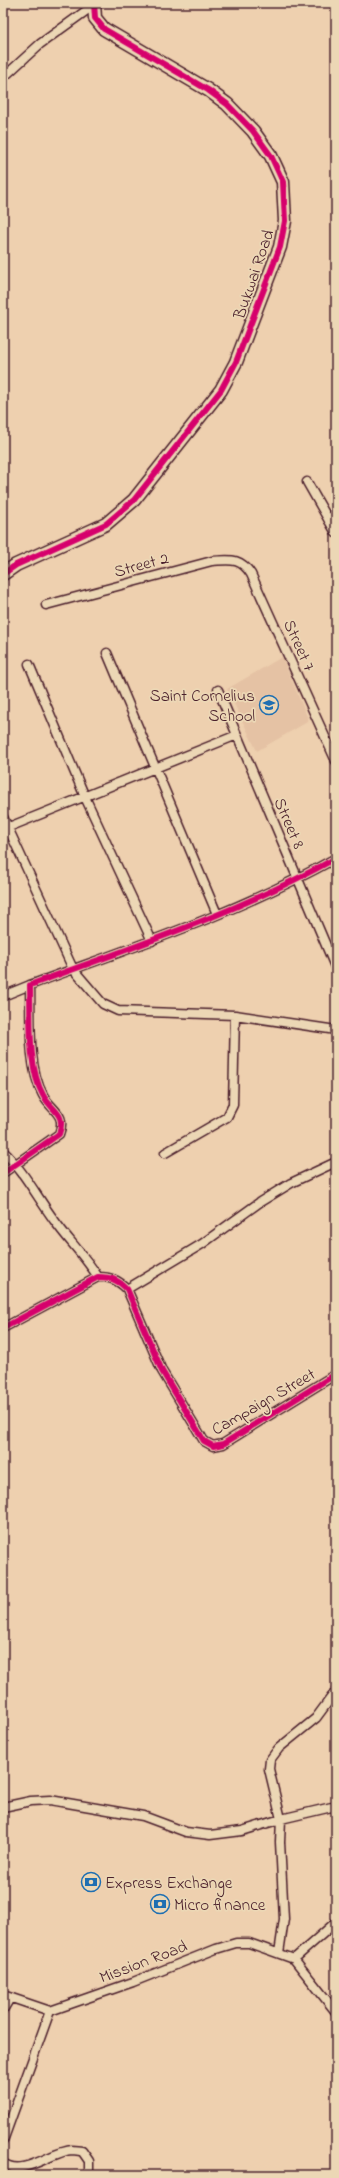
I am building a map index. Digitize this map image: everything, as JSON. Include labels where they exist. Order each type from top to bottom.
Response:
[{"type":"street","points":[[5,76],[40,44],[94,4]]},
{"type":"street","name":"Bukwai Road","points":[[3,574],[16,566],[106,524],[134,500],[222,390],[236,362],[277,254],[285,221],[283,182],[271,156],[253,131],[227,104],[208,90],[104,29],[95,18],[94,4]]},
{"type":"street","points":[[307,482],[336,533]]},
{"type":"street","points":[[329,522],[336,512]]},
{"type":"street","name":"Street 2","points":[[46,605],[212,561],[235,560],[244,564]]},
{"type":"street","name":"Street 7","points":[[244,564],[251,574],[336,761]]},
{"type":"street","points":[[107,653],[217,914]]},
{"type":"street","points":[[29,664],[86,797],[152,941]]},
{"type":"street","name":"Street 8","points":[[218,690],[336,969]]},
{"type":"street","points":[[5,828],[156,769],[237,735]]},
{"type":"street","points":[[3,817],[5,828],[73,969],[103,1004],[118,1011],[235,1016],[336,1030]]},
{"type":"street","points":[[3,996],[152,941],[298,880],[336,858]]},
{"type":"street","points":[[3,1173],[17,1165],[59,1134],[62,1126],[60,1116],[43,1095],[34,1066],[30,985]]},
{"type":"street","points":[[166,1153],[227,1116],[233,1105],[235,1016]]},
{"type":"street","points":[[3,1151],[17,1165],[55,1222],[87,1260],[98,1277]]},
{"type":"street","points":[[3,1328],[98,1277],[109,1277],[120,1281],[127,1289],[202,1244],[260,1202],[291,1184],[336,1162]]},
{"type":"street","name":"Campaign Street","points":[[127,1289],[162,1371],[204,1441],[213,1446],[223,1444],[336,1374]]},
{"type":"street","points":[[279,1953],[284,1919],[280,1842],[281,1819],[269,1769],[270,1760],[279,1748],[316,1718],[336,1691]]},
{"type":"street","points":[[3,1807],[30,1801],[50,1800],[143,1816],[186,1832],[210,1835],[242,1831],[281,1819],[336,1806]]},
{"type":"street","points":[[336,1922],[294,1959],[336,2012]]},
{"type":"street","name":"Mission Road","points":[[50,2011],[133,1982],[216,1949],[236,1943],[249,1943],[294,1959]]},
{"type":"street","points":[[3,2010],[7,1997],[50,2011],[3,2141]]},
{"type":"street","points":[[3,2163],[8,2169],[15,2172],[35,2168],[71,2150],[82,2151],[89,2161],[89,2175]]},
{"type":"shaded area","name":"Saint Cornelius School","points":[[282,657],[309,721],[257,751],[227,689]]},
{"type":"cycle path","points":[[3,574],[16,565],[106,524],[134,500],[221,390],[236,362],[280,247],[285,221],[283,182],[271,156],[253,131],[227,104],[208,90],[104,29],[95,18],[94,3]]},
{"type":"cycle path","points":[[3,1173],[59,1134],[61,1127],[60,1117],[43,1095],[34,1070],[30,1026],[30,985],[186,928],[262,895],[336,858]]},
{"type":"cycle path","points":[[3,1328],[98,1277],[111,1278],[117,1281],[127,1289],[162,1371],[204,1441],[213,1446],[223,1444],[336,1374]]},
{"type":"place","name":"Saint Cornelius School","points":[[269,705]]},
{"type":"place","name":"Express Exchange","points":[[91,1882]]},
{"type":"place","name":"Micro finance","points":[[160,1904]]}]
